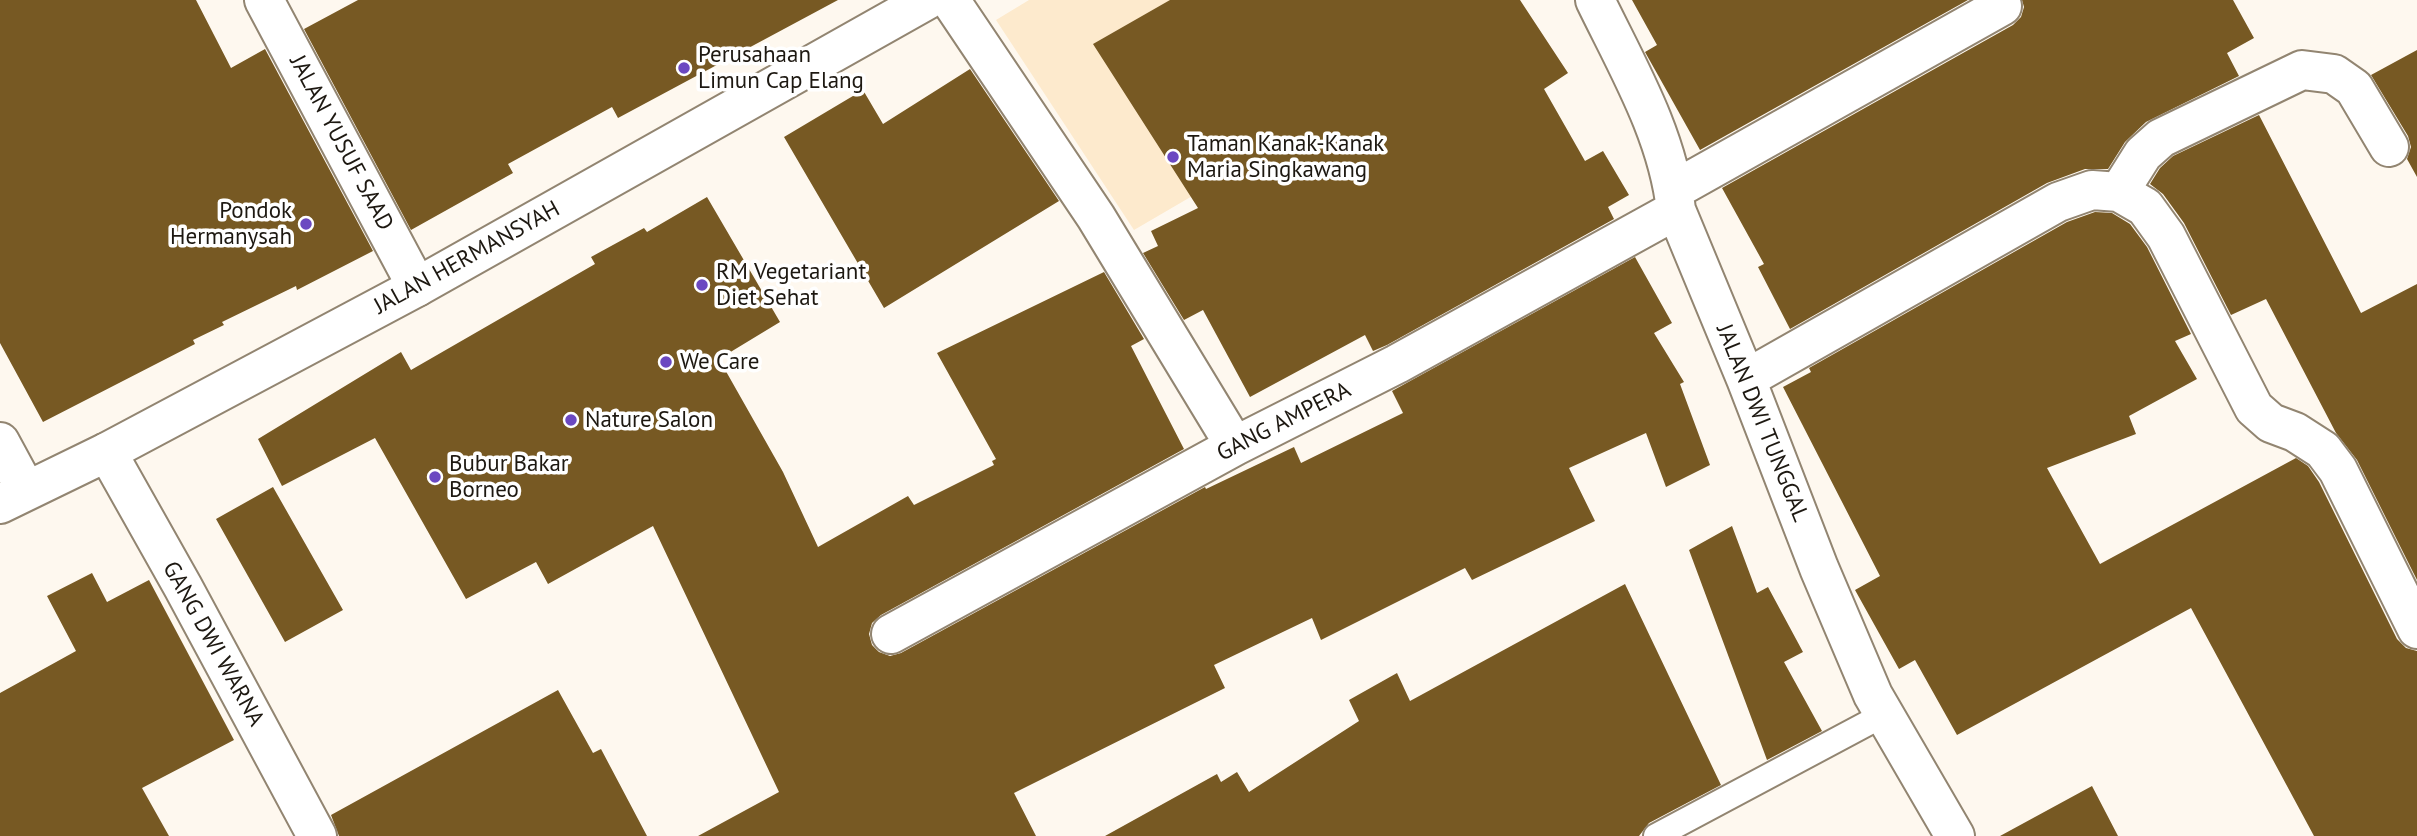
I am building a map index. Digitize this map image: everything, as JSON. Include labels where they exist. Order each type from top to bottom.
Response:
[{"type":"street","name":"JALAN YUSUF SAAD","points":[[264,0],[417,287]]},
{"type":"street","name":"JALAN HERMANSYAH","points":[[13,497],[107,452],[417,287],[927,0]]},
{"type":"street","points":[[950,0],[1096,217],[1235,446]]},
{"type":"street","name":"JALAN DWI TUNGGAL","points":[[1595,0],[1660,142],[1675,200],[1819,568],[1873,695],[1955,836]]},
{"type":"street","name":"GANG AMPERA","points":[[891,634],[1235,446],[1397,364],[2002,6]]},
{"type":"street","points":[[2119,191],[2143,154],[2161,138],[2302,70],[2334,74],[2354,88],[2389,148]]},
{"type":"street","points":[[1746,379],[2058,202],[2092,190],[2119,191],[2146,207],[2166,236],[2254,408],[2271,423],[2295,432],[2323,450],[2338,470],[2417,629]]},
{"type":"street","points":[[0,442],[13,497]]},
{"type":"street","name":"GANG DWI WARNA","points":[[107,452],[317,836]]},
{"type":"lane","points":[[1656,836],[1885,714]]},
{"type":"shaded area","name":"Taman Kanak-Kanak Maria Singkawang","points":[[1029,0],[1338,0],[1386,83],[1134,230],[996,20]]},
{"type":"building","points":[[0,0],[196,0],[231,68],[265,49],[373,251],[297,290],[296,286],[222,322],[224,325],[193,340],[195,344],[43,422],[0,343]]},
{"type":"building","points":[[358,0],[838,0],[618,118],[612,107],[508,164],[513,173],[411,230],[304,29]]},
{"type":"building","points":[[1170,0],[1520,0],[1568,73],[1544,89],[1585,161],[1603,151],[1629,195],[1608,207],[1614,219],[1387,345],[1373,351],[1365,335],[1250,397],[1203,310],[1184,320],[1143,253],[1158,246],[1151,231],[1198,208],[1093,44]]},
{"type":"building","points":[[1632,0],[1968,0],[1700,150],[1645,52],[1657,45]]},
{"type":"building","points":[[2022,0],[2233,0],[2254,38],[2227,53],[2239,76],[2146,122],[2125,142],[2108,169],[2085,169],[2047,183],[1790,329],[1758,267],[1764,264],[1722,188],[2013,25],[2021,17],[2024,7]]},
{"type":"building","points":[[2417,50],[2417,177],[2407,159],[2411,147],[2408,136],[2371,75]]},
{"type":"building","points":[[970,69],[1059,201],[884,308],[784,137],[863,90],[883,124]]},
{"type":"building","points":[[2259,115],[2361,313],[2417,284],[2417,580],[2357,460],[2336,433],[2266,299],[2231,315],[2184,223],[2163,194],[2150,184],[2160,168],[2173,156]]},
{"type":"building","points":[[707,197],[780,322],[719,359],[783,472],[818,547],[908,496],[914,505],[994,465],[992,461],[996,459],[937,353],[1104,272],[1144,339],[1131,346],[1184,449],[881,615],[872,623],[869,634],[872,645],[879,652],[890,656],[901,653],[1205,487],[1206,489],[1294,447],[1301,463],[1403,413],[1392,391],[1635,257],[1672,323],[1654,333],[1684,382],[1680,384],[1710,465],[1666,487],[1646,433],[1569,468],[1595,521],[1472,580],[1465,568],[1321,640],[1312,618],[1214,665],[1225,688],[1014,793],[1036,836],[698,836],[779,792],[653,526],[548,584],[536,562],[466,599],[375,438],[282,486],[258,439],[401,352],[411,370],[595,264],[591,257],[644,228],[647,232]]},
{"type":"building","points":[[2095,212],[2112,213],[2130,224],[2147,247],[2191,334],[2175,341],[2197,379],[2129,416],[2136,434],[2047,468],[2100,564],[2296,458],[2308,466],[2319,482],[2397,639],[2406,648],[2417,651],[2417,836],[2314,836],[2191,608],[1957,735],[1915,660],[1899,669],[1855,590],[1880,576],[1783,387],[1811,372],[1809,368],[2067,222]]},
{"type":"building","points":[[273,487],[343,610],[285,642],[216,519]]},
{"type":"building","points":[[1732,526],[1757,593],[1768,587],[1803,652],[1784,662],[1822,731],[1767,760],[1689,550]]},
{"type":"building","points":[[92,573],[107,602],[149,580],[234,740],[142,788],[169,836],[0,836],[0,693],[76,651],[47,596]]},
{"type":"building","points":[[1625,584],[1721,785],[1649,823],[1639,836],[1105,836],[1217,774],[1221,782],[1237,772],[1249,792],[1359,721],[1349,700],[1397,673],[1410,701]]},
{"type":"building","points":[[558,690],[593,753],[601,749],[647,836],[339,836],[331,815]]},
{"type":"building","points":[[2092,786],[2118,836],[2000,836]]},
{"type":"place","name":"Perusahaan Limun Cap Elang","points":[[684,68]]},
{"type":"place","name":"Taman Kanak-Kanak Maria Singkawang","points":[[1173,157]]},
{"type":"place","name":"Pondok Hermanysah","points":[[306,224]]},
{"type":"place","name":"RM Vegetariant Diet Sehat","points":[[702,285]]},
{"type":"place","name":"We Care","points":[[666,362]]},
{"type":"place","name":"Nature Salon","points":[[571,420]]},
{"type":"place","name":"Bubur Bakar Borneo","points":[[435,477]]}]
